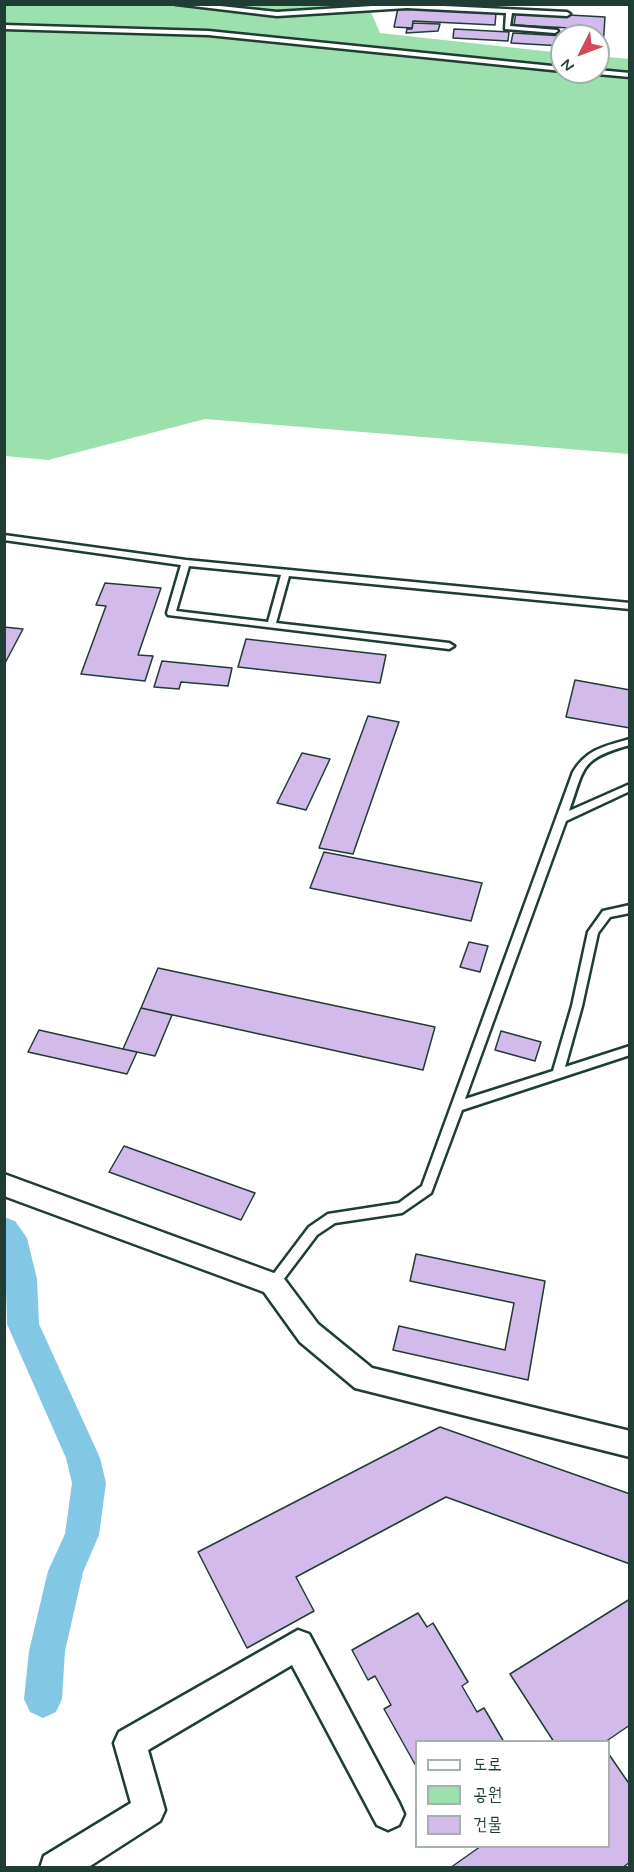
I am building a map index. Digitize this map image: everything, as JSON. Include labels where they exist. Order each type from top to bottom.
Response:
[{"type":"street","points":[[4,1185],[273,1284],[309,1333],[365,1379],[630,1444]]},
{"type":"street","points":[[57,1868],[148,1810],[130,1743],[298,1645],[388,1814]]},
{"type":"lane","points":[[180,4],[277,14],[407,6],[567,14]]},
{"type":"lane","points":[[509,11],[507,28],[550,31]]},
{"type":"lane","points":[[4,27],[208,33],[550,68]]},
{"type":"lane","points":[[610,73],[630,75]]},
{"type":"lane","points":[[4,537],[186,562],[630,606]]},
{"type":"lane","points":[[186,562],[171,613],[449,646]]},
{"type":"lane","points":[[271,625],[286,572]]},
{"type":"lane","points":[[273,1284],[313,1231],[332,1218],[402,1208],[427,1189],[570,796],[576,770],[589,758],[607,748],[630,742]]},
{"type":"lane","points":[[560,820],[591,803],[630,787]]},
{"type":"lane","points":[[558,1073],[577,1006],[593,932],[607,914],[630,909]]},
{"type":"lane","points":[[459,1106],[630,1050]]},
{"type":"green space","points":[[4,5],[368,5],[380,33],[550,52],[550,84],[610,84],[610,57],[629,59],[629,454],[205,419],[48,460],[5,456]]},
{"type":"building","points":[[398,8],[496,13],[495,25],[413,21],[412,28],[394,27]]},
{"type":"building","points":[[516,12],[605,17],[605,24],[550,24],[550,27],[514,25]]},
{"type":"building","points":[[413,23],[440,24],[438,31],[406,33],[407,29],[412,29]]},
{"type":"building","points":[[454,29],[509,32],[508,41],[453,38]]},
{"type":"building","points":[[513,33],[550,35],[550,45],[511,43]]},
{"type":"building","points":[[105,583],[161,588],[138,655],[153,656],[145,681],[81,674],[106,606],[96,605]]},
{"type":"building","points":[[4,627],[23,629],[4,665]]},
{"type":"building","points":[[246,639],[386,655],[380,683],[238,667]]},
{"type":"building","points":[[162,661],[232,668],[228,686],[181,682],[179,689],[154,687]]},
{"type":"building","points":[[575,680],[630,690],[630,728],[566,717]]},
{"type":"building","points":[[368,716],[399,722],[353,854],[319,848]]},
{"type":"building","points":[[302,753],[330,759],[306,810],[277,803]]},
{"type":"building","points":[[324,852],[482,883],[471,921],[310,888]]},
{"type":"building","points":[[469,942],[488,946],[480,972],[460,967]]},
{"type":"building","points":[[158,968],[435,1027],[423,1070],[141,1008]]},
{"type":"building","points":[[141,1008],[172,1015],[155,1056],[123,1049]]},
{"type":"building","points":[[39,1030],[137,1052],[127,1074],[28,1052]]},
{"type":"building","points":[[501,1031],[541,1042],[535,1061],[495,1050]]},
{"type":"building","points":[[124,1146],[255,1193],[241,1220],[109,1172]]},
{"type":"building","points":[[416,1254],[545,1281],[528,1380],[393,1350],[399,1326],[505,1350],[514,1303],[410,1281]]},
{"type":"building","points":[[440,1427],[630,1494],[630,1564],[446,1497],[296,1577],[314,1611],[247,1648],[198,1552]]},
{"type":"building","points":[[630,1599],[630,1725],[608,1740],[553,1740],[510,1674]]},
{"type":"building","points":[[418,1613],[427,1627],[433,1623],[468,1682],[462,1686],[477,1712],[484,1708],[503,1740],[415,1740],[415,1764],[384,1709],[391,1705],[375,1676],[368,1680],[352,1650]]},
{"type":"building","points":[[610,1756],[630,1785],[630,1862],[622,1868],[450,1868],[478,1848],[610,1848]]},
{"type":"waterway","points":[[4,1230],[12,1238],[21,1279],[23,1324],[83,1458],[89,1483],[82,1535],[66,1571],[47,1651],[43,1699]]}]
